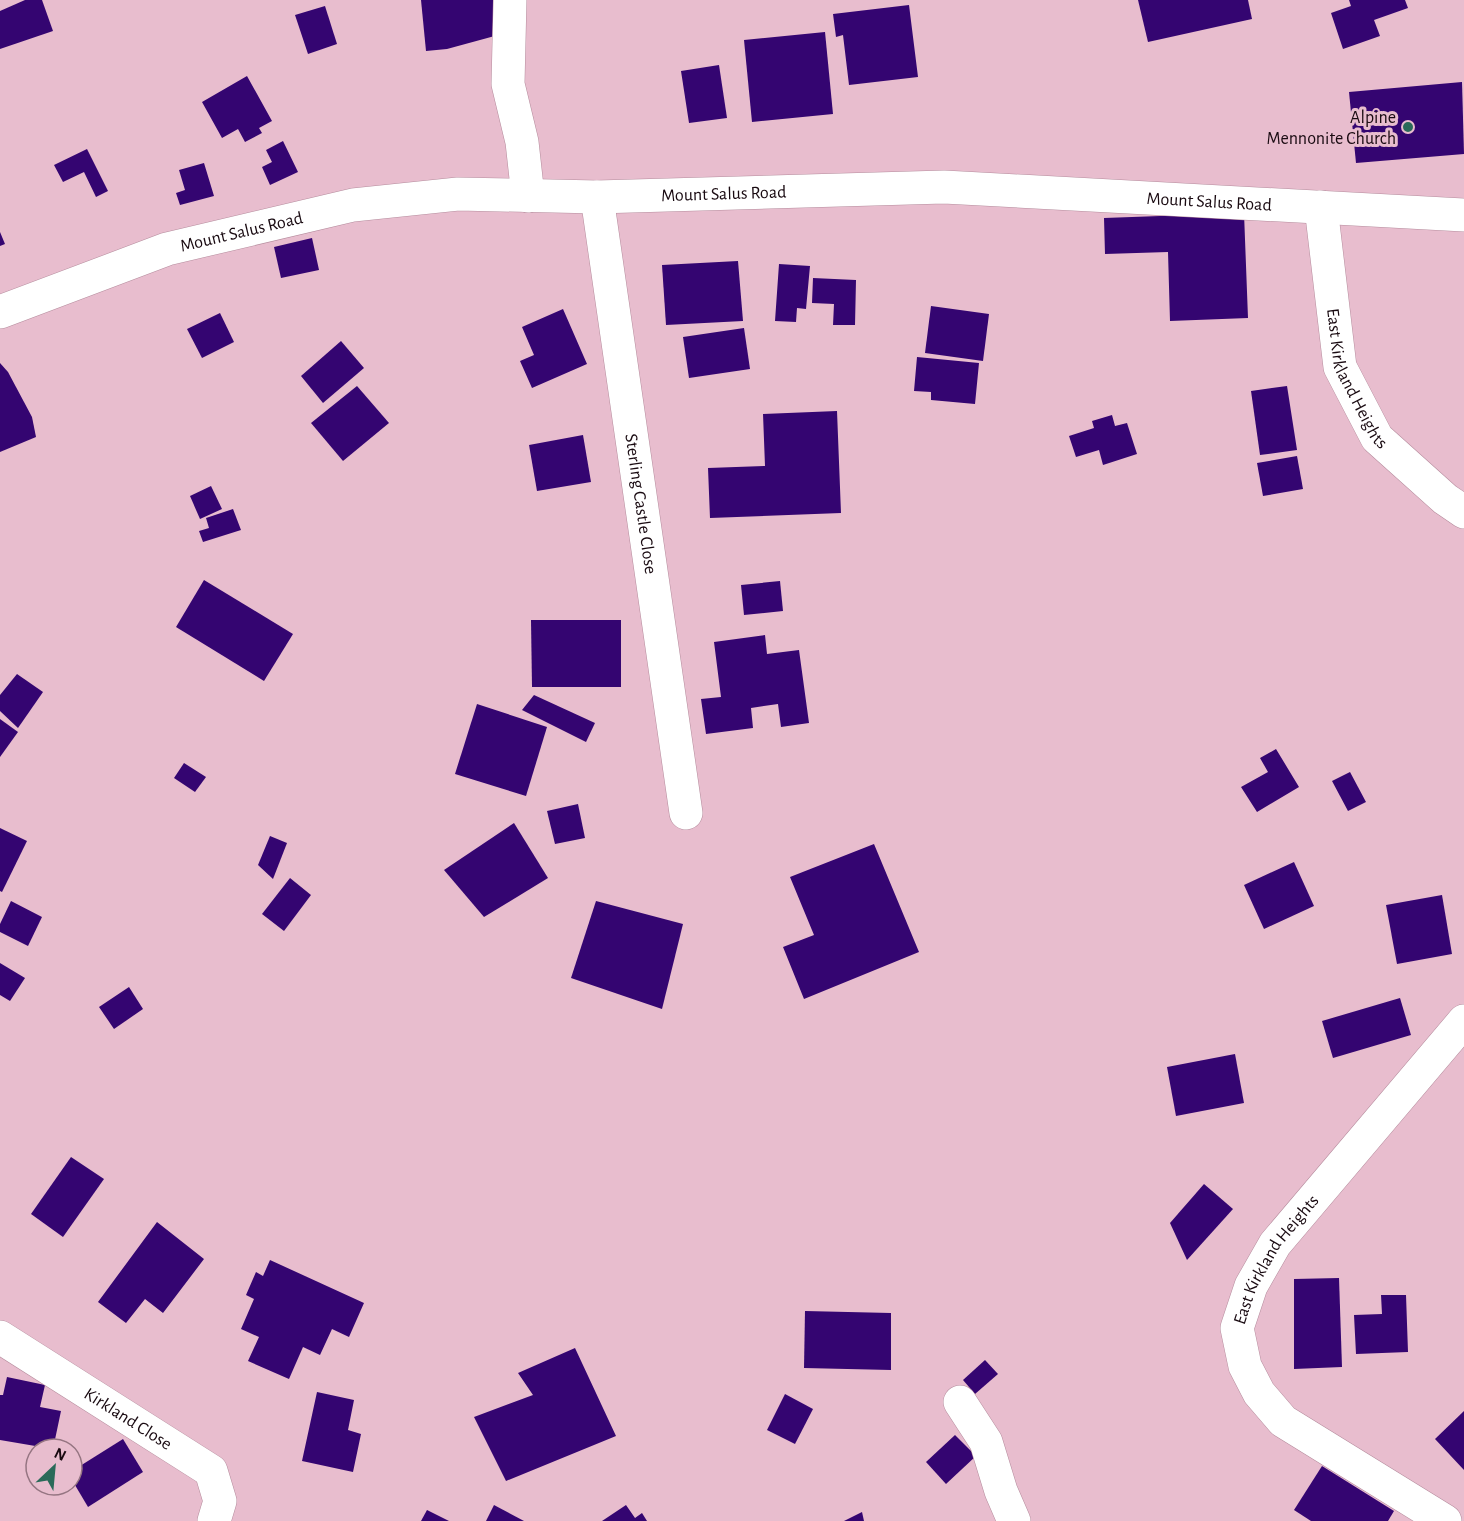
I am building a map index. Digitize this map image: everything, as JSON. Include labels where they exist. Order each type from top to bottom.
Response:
[{"type":"street","points":[[510,0],[508,84],[522,142],[528,196]]},
{"type":"street","name":"Mount Salus Road","points":[[0,312],[167,249],[353,205],[458,194],[597,197],[944,186],[1464,215]]},
{"type":"street","name":"Sterling Castle Close","points":[[597,197],[686,813]]},
{"type":"street","name":"East Kirkland Heights","points":[[1321,207],[1340,367],[1377,438],[1445,499],[1464,512]]},
{"type":"street","name":"East Kirkland Heights","points":[[1445,1521],[1283,1420],[1259,1393],[1245,1365],[1237,1328],[1251,1286],[1275,1244],[1464,1021]]},
{"type":"street","name":"Kirkland Close","points":[[0,1337],[211,1471],[220,1501],[214,1521]]},
{"type":"street","points":[[960,1402],[986,1442],[1001,1491],[1014,1521]]},
{"type":"building","points":[[25,0],[42,0],[53,31],[0,49],[0,11]]},
{"type":"building","points":[[421,0],[497,0],[502,34],[447,49],[426,51]]},
{"type":"building","points":[[1138,0],[1248,0],[1252,19],[1148,42]]},
{"type":"building","points":[[1349,0],[1405,0],[1408,8],[1374,20],[1380,36],[1343,49],[1331,13],[1351,6]]},
{"type":"building","points":[[909,5],[918,77],[849,85],[843,35],[836,37],[833,14]]},
{"type":"building","points":[[325,6],[337,44],[308,54],[295,15]]},
{"type":"building","points":[[825,32],[833,114],[752,122],[744,40]]},
{"type":"building","points":[[719,65],[727,118],[689,123],[681,71]]},
{"type":"building","points":[[247,76],[272,121],[259,128],[262,133],[245,142],[238,129],[222,138],[202,102]]},
{"type":"building","name":"Alpine Mennonite Church","points":[[1462,82],[1464,154],[1356,163],[1349,92]]},
{"type":"building","points":[[283,141],[298,172],[270,185],[262,167],[272,162],[266,150]]},
{"type":"building","points":[[87,149],[108,191],[96,197],[84,172],[63,182],[54,165]]},
{"type":"building","points":[[204,163],[214,196],[180,205],[176,193],[185,190],[179,170]]},
{"type":"building","points":[[1244,213],[1248,318],[1170,321],[1168,252],[1105,254],[1104,218]]},
{"type":"building","points":[[0,232],[5,244],[0,246]]},
{"type":"building","points":[[312,238],[319,270],[281,278],[274,247]]},
{"type":"building","points":[[738,261],[743,321],[666,325],[662,265]]},
{"type":"building","points":[[779,264],[810,266],[806,309],[797,308],[796,322],[775,321]]},
{"type":"building","points":[[813,278],[856,280],[855,325],[833,325],[834,304],[812,303]]},
{"type":"building","points":[[931,306],[989,314],[983,361],[925,353]]},
{"type":"building","points":[[563,309],[587,364],[532,388],[520,361],[534,355],[522,327]]},
{"type":"building","points":[[220,313],[234,342],[202,358],[187,329]]},
{"type":"building","points":[[744,328],[750,369],[689,378],[683,337]]},
{"type":"building","points":[[341,341],[364,368],[323,403],[301,376]]},
{"type":"building","points":[[917,357],[979,363],[975,404],[931,400],[931,392],[914,391]]},
{"type":"building","points":[[0,363],[8,372],[32,417],[36,437],[0,452]]},
{"type":"building","points":[[357,386],[389,423],[343,461],[311,423]]},
{"type":"building","points":[[1287,386],[1297,450],[1260,455],[1251,391]]},
{"type":"building","points":[[837,411],[841,513],[710,518],[708,468],[765,466],[763,414]]},
{"type":"building","points":[[1112,415],[1115,426],[1127,423],[1137,454],[1103,465],[1099,450],[1076,457],[1069,436],[1094,428],[1092,421]]},
{"type":"building","points":[[583,435],[591,482],[537,491],[529,445]]},
{"type":"building","points":[[1297,456],[1303,489],[1263,496],[1257,463]]},
{"type":"building","points":[[211,486],[222,509],[200,519],[190,496]]},
{"type":"building","points":[[233,509],[241,530],[203,542],[199,531],[209,528],[206,518]]},
{"type":"building","points":[[204,580],[293,634],[264,681],[176,627]]},
{"type":"building","points":[[780,581],[783,611],[744,615],[741,585]]},
{"type":"building","points":[[531,620],[621,620],[621,687],[532,687]]},
{"type":"building","points":[[765,635],[767,654],[799,650],[809,723],[781,727],[778,704],[751,708],[753,728],[706,734],[701,699],[721,697],[714,642]]},
{"type":"building","points":[[17,674],[43,692],[18,728],[0,711],[0,695]]},
{"type":"building","points":[[534,695],[595,723],[586,742],[522,710]]},
{"type":"building","points":[[477,704],[547,727],[526,796],[455,774]]},
{"type":"building","points":[[0,719],[18,732],[0,757]]},
{"type":"building","points":[[1276,749],[1299,787],[1257,812],[1241,787],[1268,772],[1260,758]]},
{"type":"building","points":[[184,763],[206,777],[195,792],[174,778]]},
{"type":"building","points":[[1350,772],[1366,802],[1348,811],[1332,781]]},
{"type":"building","points":[[578,804],[585,838],[555,844],[547,811]]},
{"type":"building","points":[[514,823],[548,878],[484,917],[444,870]]},
{"type":"building","points":[[0,828],[27,841],[2,892],[0,891]]},
{"type":"building","points":[[270,836],[287,843],[273,879],[258,865]]},
{"type":"building","points":[[874,844],[919,952],[804,999],[783,947],[814,935],[790,877]]},
{"type":"building","points":[[1294,862],[1314,906],[1264,929],[1244,885]]},
{"type":"building","points":[[290,878],[311,895],[284,931],[262,914]]},
{"type":"building","points":[[1442,895],[1452,954],[1397,964],[1386,905]]},
{"type":"building","points":[[11,901],[42,917],[28,946],[0,932],[0,924]]},
{"type":"building","points":[[596,901],[683,924],[662,1009],[571,978]]},
{"type":"building","points":[[0,963],[25,978],[10,1001],[0,995]]},
{"type":"building","points":[[129,987],[143,1009],[114,1029],[99,1007]]},
{"type":"building","points":[[1400,998],[1411,1035],[1333,1058],[1322,1021]]},
{"type":"building","points":[[1235,1054],[1244,1103],[1176,1116],[1167,1067]]},
{"type":"building","points":[[71,1157],[104,1179],[63,1237],[31,1214]]},
{"type":"building","points":[[1204,1184],[1233,1209],[1187,1260],[1170,1223]]},
{"type":"building","points":[[157,1222],[204,1259],[163,1313],[145,1299],[126,1323],[98,1302]]},
{"type":"building","points":[[270,1260],[364,1303],[349,1337],[332,1329],[320,1355],[303,1347],[289,1379],[248,1361],[259,1337],[241,1329],[254,1299],[246,1295],[256,1272],[263,1276]]},
{"type":"building","points":[[1339,1278],[1342,1367],[1294,1369],[1294,1279]]},
{"type":"building","points":[[1381,1295],[1406,1295],[1408,1352],[1356,1354],[1354,1315],[1382,1314]]},
{"type":"building","points":[[805,1311],[891,1313],[891,1370],[804,1368]]},
{"type":"building","points":[[575,1348],[616,1436],[506,1481],[474,1417],[533,1395],[518,1373]]},
{"type":"building","points":[[985,1360],[998,1374],[975,1394],[963,1380]]},
{"type":"building","points":[[7,1377],[45,1385],[40,1407],[61,1411],[56,1437],[24,1437],[24,1444],[0,1440],[0,1395],[3,1395]]},
{"type":"building","points":[[317,1392],[354,1400],[348,1430],[361,1434],[353,1472],[302,1461]]},
{"type":"building","points":[[785,1394],[813,1409],[795,1444],[767,1430]]},
{"type":"building","points":[[1464,1411],[1464,1470],[1435,1439]]},
{"type":"building","points":[[955,1435],[976,1456],[946,1484],[926,1462]]},
{"type":"building","points":[[123,1439],[143,1472],[88,1507],[82,1497],[84,1497],[84,1463]]},
{"type":"building","points":[[1322,1466],[1394,1511],[1388,1521],[1311,1521],[1294,1510]]},
{"type":"building","points":[[494,1505],[524,1521],[486,1521]]},
{"type":"building","points":[[626,1505],[635,1518],[642,1513],[647,1521],[602,1521]]},
{"type":"building","points":[[427,1510],[449,1521],[421,1521]]},
{"type":"building","points":[[862,1512],[864,1521],[844,1521]]},
{"type":"place","name":"Alpine Mennonite Church","points":[[1408,127]]}]
